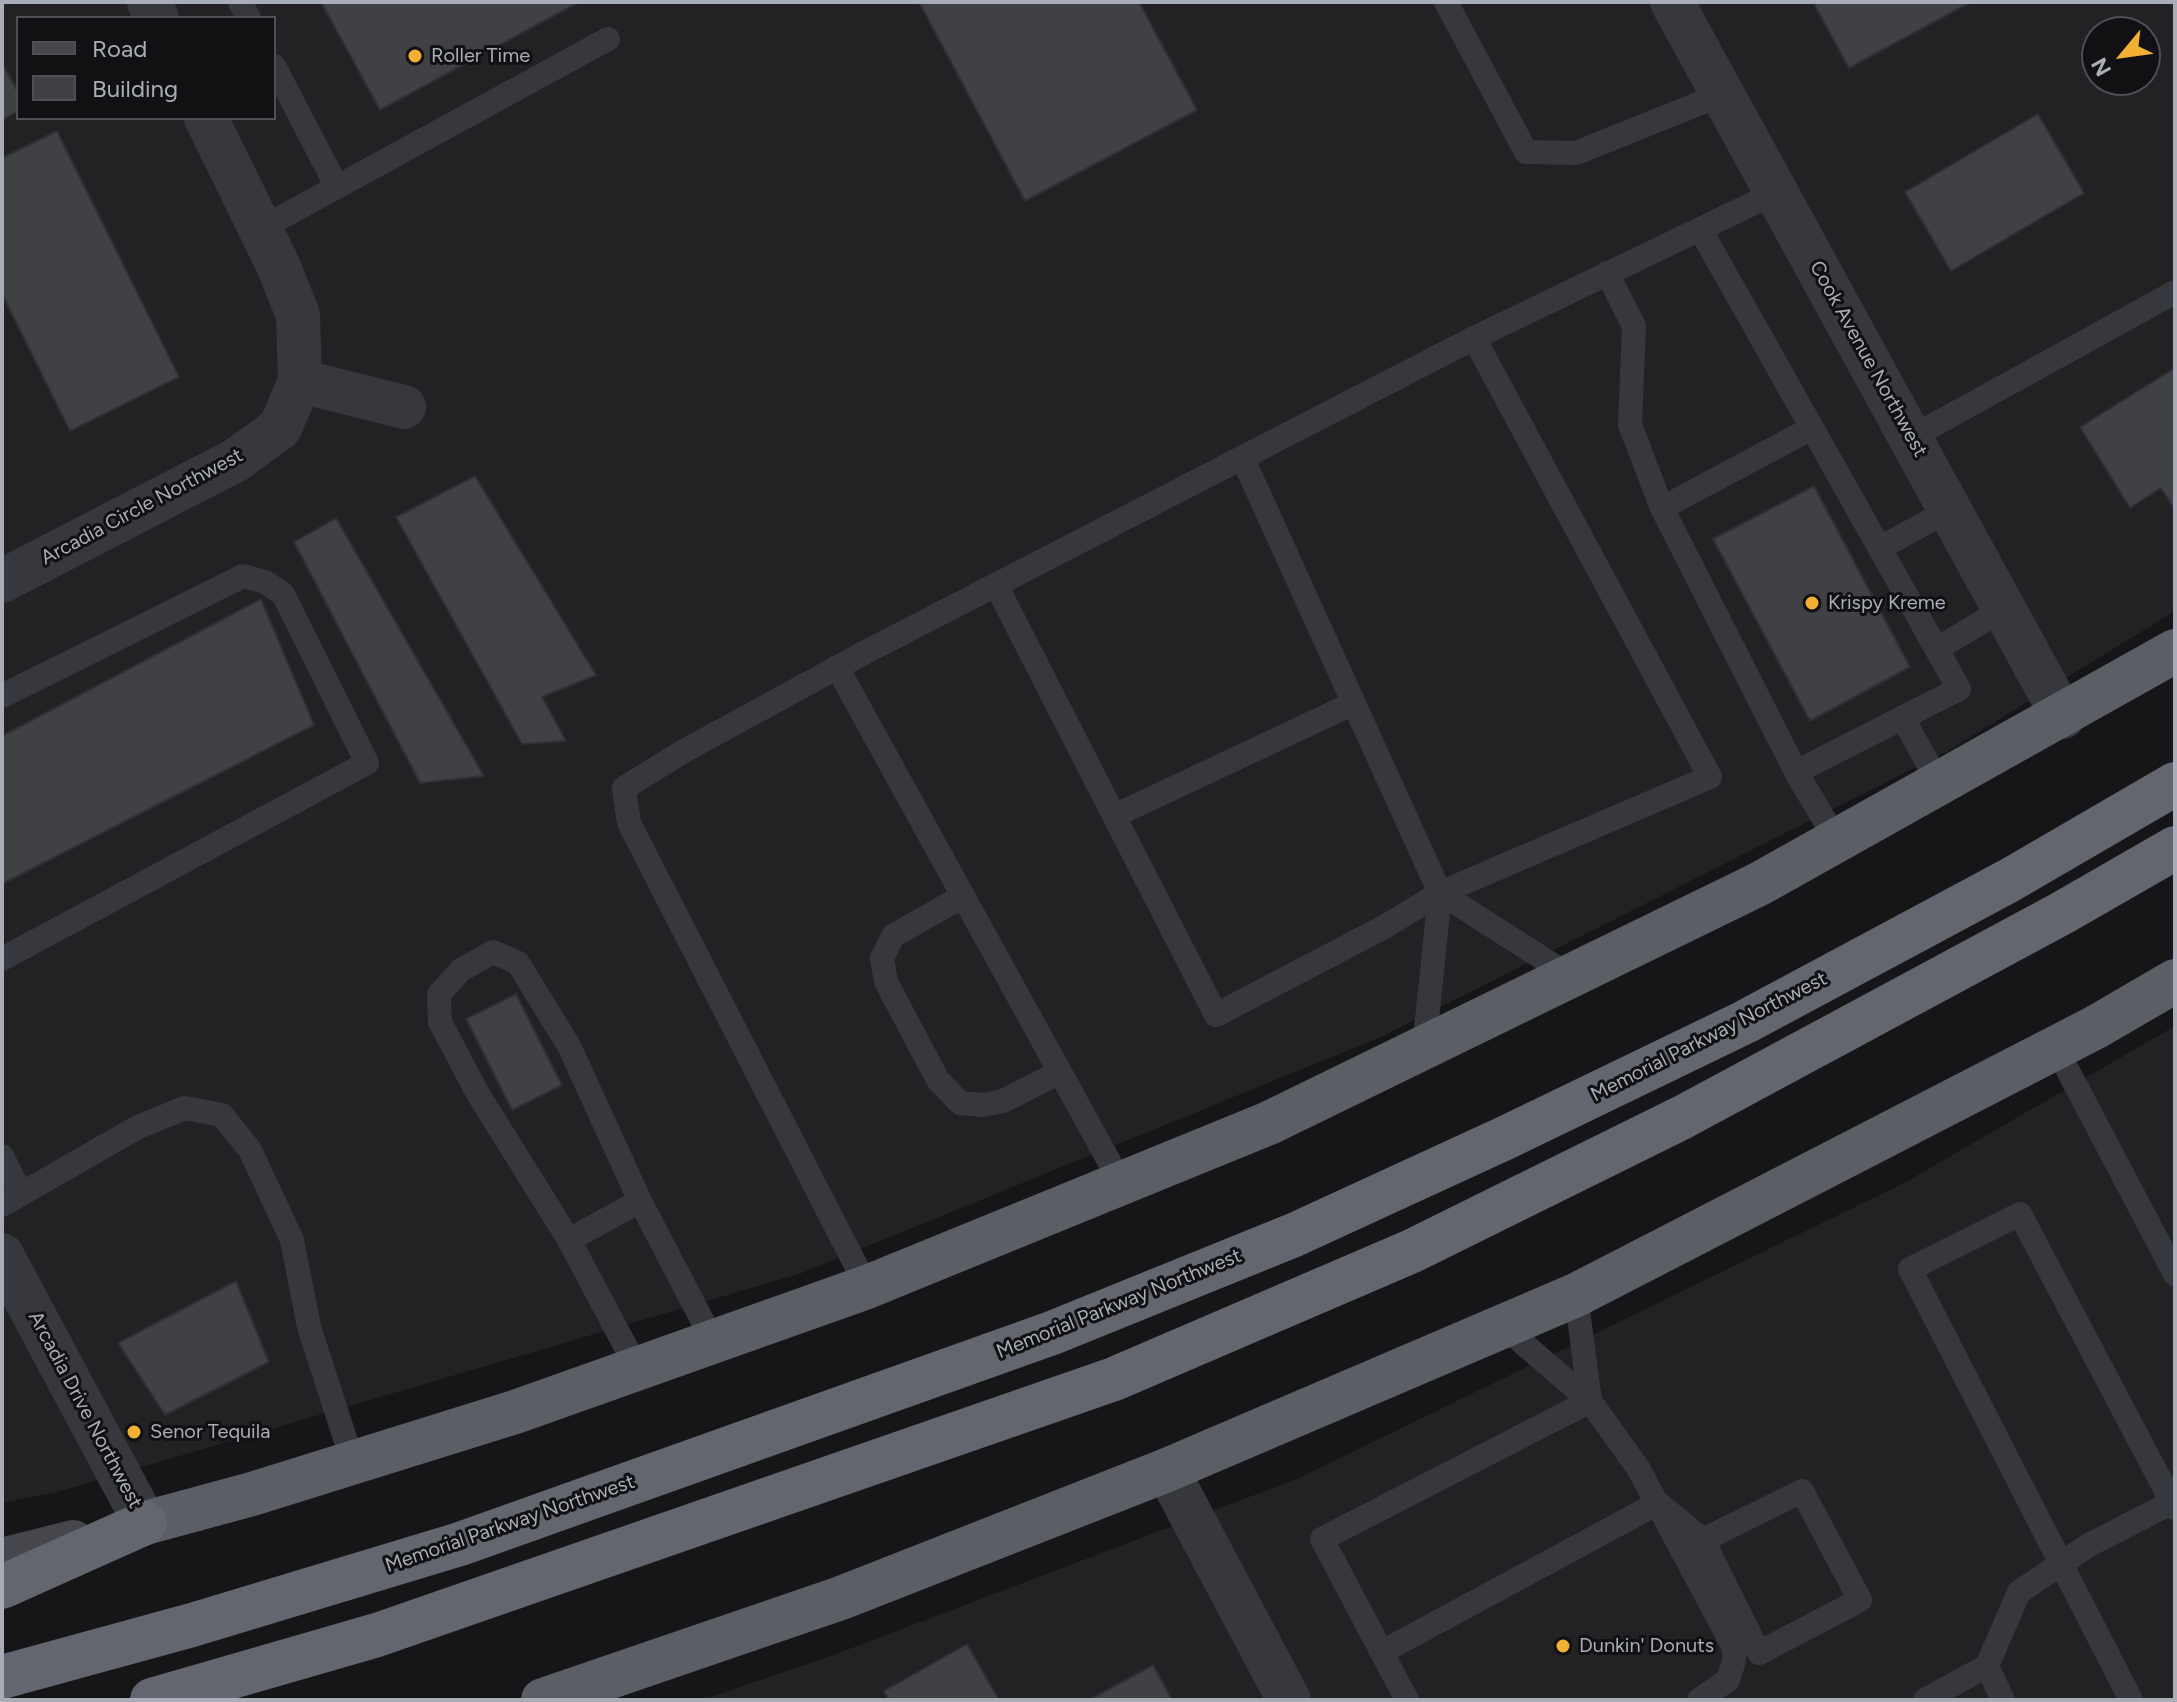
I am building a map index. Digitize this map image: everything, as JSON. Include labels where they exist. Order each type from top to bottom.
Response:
[{"type":"highway","points":[[2,1587],[145,1523],[353,1463],[867,1287],[1269,1123],[1572,977],[1837,841],[2063,717],[2175,651]]},
{"type":"highway","name":"Memorial Parkway Northwest","points":[[2,1677],[192,1625],[460,1544],[1052,1333],[1281,1240],[1505,1138],[1745,1022],[2010,880],[2175,784]]},
{"type":"highway","points":[[152,1700],[377,1635],[1114,1379],[1412,1251],[1683,1117],[2062,913],[2175,848]]},
{"type":"highway","points":[[543,1700],[588,1693],[841,1598],[1167,1470],[1576,1295],[2056,1048],[2175,981]]},
{"type":"main road","points":[[2,1560],[145,1523]]},
{"type":"street","name":"Cook Avenue Northwest","points":[[1672,2],[2063,717]]},
{"type":"street","name":"Arcadia Circle Northwest","points":[[2,581],[236,460],[280,428],[300,381],[298,315],[207,120]]},
{"type":"street","points":[[300,381],[404,407]]},
{"type":"street","name":"Arcadia Drive Northwest","points":[[2,1255],[145,1523]]},
{"type":"street","points":[[1167,1470],[1289,1700]]},
{"type":"lane","points":[[1446,2],[1526,152],[1576,153],[1723,94]]},
{"type":"lane","points":[[260,229],[608,39]]},
{"type":"lane","points":[[276,70],[337,187]]},
{"type":"lane","points":[[867,1287],[629,823],[624,788],[684,751],[837,667],[1474,338],[1777,192]]},
{"type":"lane","points":[[1700,229],[1959,689],[1903,718],[1791,762]]},
{"type":"lane","points":[[1607,273],[1634,326],[1630,425],[1791,762],[1837,841]]},
{"type":"lane","points":[[1912,437],[2175,292]]},
{"type":"lane","points":[[996,585],[1216,1015],[1386,926],[1440,893],[1710,777],[1474,338]]},
{"type":"lane","points":[[1668,504],[1812,428]]},
{"type":"lane","points":[[1243,459],[1440,893],[1424,1048]]},
{"type":"lane","points":[[1880,548],[1951,509]]},
{"type":"lane","points":[[2,696],[243,576],[265,582],[283,594],[367,763],[2,959]]},
{"type":"lane","points":[[1937,649],[2005,608]]},
{"type":"lane","points":[[837,667],[1121,1183]]},
{"type":"lane","points":[[1114,816],[1354,703]]},
{"type":"lane","points":[[1903,718],[1939,784]]},
{"type":"lane","points":[[1440,893],[1572,977]]},
{"type":"lane","points":[[963,896],[893,936],[882,958],[886,982],[938,1080],[960,1103],[983,1105],[1003,1101],[1060,1072]]},
{"type":"lane","points":[[637,1368],[569,1240],[478,1094],[440,1022],[439,994],[461,970],[493,952],[518,963],[569,1046],[640,1201],[713,1341]]},
{"type":"lane","points":[[2056,1048],[2175,1274]]},
{"type":"lane","points":[[2,1156],[12,1199],[138,1127],[185,1108],[222,1115],[250,1150],[292,1240],[309,1327],[353,1463]]},
{"type":"lane","points":[[569,1240],[640,1201]]},
{"type":"lane","points":[[1925,1700],[1987,1666],[2019,1592],[2062,1563],[2089,1545],[2174,1504],[2020,1214],[1910,1269],[2062,1563],[2131,1700]]},
{"type":"lane","points":[[1576,1295],[1590,1401]]},
{"type":"lane","points":[[1503,1326],[1590,1401],[1638,1468],[1734,1648],[1728,1680],[1699,1700]]},
{"type":"lane","points":[[1407,1700],[1322,1539],[1590,1401]]},
{"type":"lane","points":[[1658,1503],[1703,1540],[1759,1653],[1860,1600],[1802,1491],[1703,1540]]},
{"type":"lane","points":[[1382,1652],[1658,1503]]},
{"type":"lane","points":[[1987,1666],[2003,1700]]},
{"type":"shaded area","points":[[2,2],[2175,2],[2175,611],[1946,752],[1381,1037],[799,1274],[57,1492],[2,1503]]},
{"type":"shaded area","points":[[2175,1026],[2175,1700],[702,1700],[828,1657],[1299,1478],[1906,1182]]},
{"type":"building","name":"Roller Time","points":[[321,2],[579,2],[380,110]]},
{"type":"building","points":[[919,2],[1139,2],[1197,110],[1025,201]]},
{"type":"building","points":[[1813,2],[1971,2],[1849,68]]},
{"type":"building","points":[[2,63],[16,88],[16,112],[2,120]]},
{"type":"building","points":[[2038,114],[2084,193],[1951,271],[1905,192]]},
{"type":"building","points":[[57,131],[179,377],[70,431],[2,294],[2,158]]},
{"type":"building","points":[[2175,368],[2175,510],[2161,488],[2130,508],[2080,427]]},
{"type":"building","points":[[475,476],[596,675],[542,697],[566,741],[522,744],[396,517]]},
{"type":"building","name":"Krispy Kreme","points":[[1814,486],[1910,667],[1810,721],[1713,539]]},
{"type":"building","points":[[336,518],[484,776],[420,783],[294,542]]},
{"type":"building","points":[[261,599],[314,725],[2,884],[2,736]]},
{"type":"building","points":[[516,994],[562,1085],[512,1110],[466,1019]]},
{"type":"building","points":[[236,1281],[269,1362],[165,1415],[118,1343]]},
{"type":"building","points":[[967,1644],[999,1700],[889,1700],[884,1691]]},
{"type":"building","points":[[1153,1665],[1172,1700],[1089,1700]]},
{"type":"place","name":"Roller Time","points":[[415,56]]},
{"type":"place","name":"Krispy Kreme","points":[[1812,603]]},
{"type":"place","name":"Senor Tequila","points":[[134,1432]]},
{"type":"place","name":"Dunkin' Donuts","points":[[1563,1646]]}]
